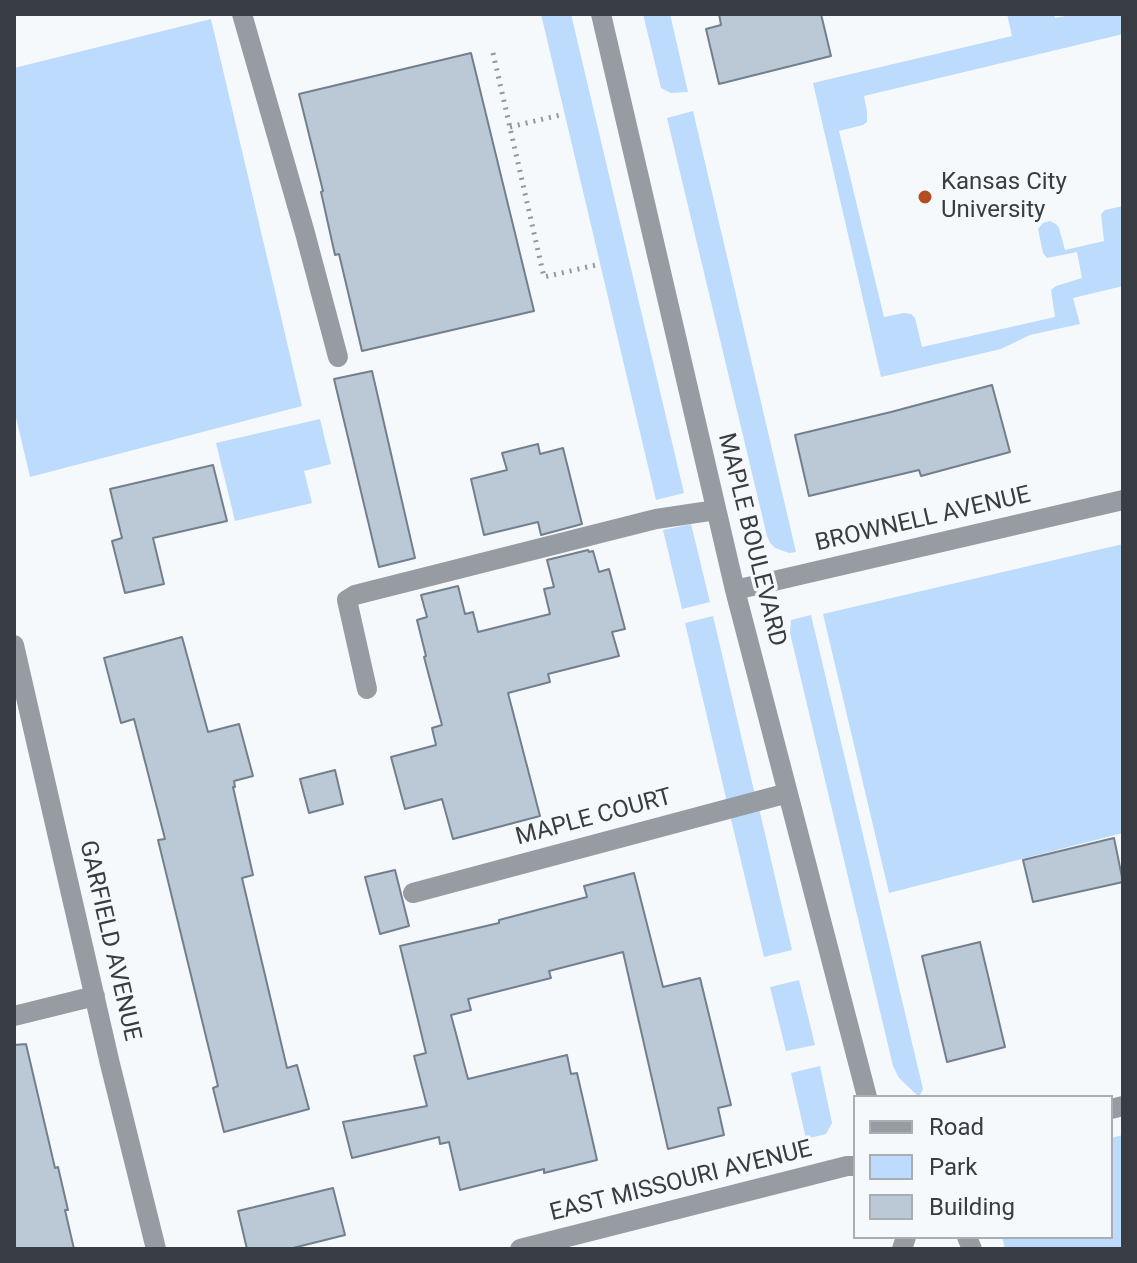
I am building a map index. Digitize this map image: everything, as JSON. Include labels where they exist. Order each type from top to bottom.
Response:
[{"type":"street","points":[[242,14],[338,357]]},
{"type":"street","name":"MAPLE BOULEVARD","points":[[601,14],[735,590],[866,1095]]},
{"type":"street","name":"BROWNELL AVENUE","points":[[735,590],[1123,500]]},
{"type":"street","points":[[367,689],[347,600],[355,595],[656,519],[716,510]]},
{"type":"street","name":"GARFIELD AVENUE","points":[[14,645],[110,1064],[156,1249]]},
{"type":"street","name":"MAPLE COURT","points":[[413,893],[788,793]]},
{"type":"street","points":[[14,1016],[95,996]]},
{"type":"street","name":"MAPLE BOULEVARD","points":[[861,1077],[876,1095]]},
{"type":"street","name":"EAST MISSOURI AVENUE","points":[[520,1249],[853,1166]]},
{"type":"path","points":[[493,53],[544,277],[596,265]]},
{"type":"path","points":[[510,127],[560,115]]},
{"type":"green space","points":[[541,14],[571,14],[684,493],[656,500]]},
{"type":"green space","points":[[643,14],[670,14],[688,92],[671,93],[661,88]]},
{"type":"green space","points":[[1007,14],[1054,14],[1055,18],[1075,14],[1123,14],[1123,34],[864,96],[867,122],[839,131],[884,317],[911,314],[915,318],[922,347],[1055,317],[1051,290],[1082,278],[1077,252],[1047,258],[1038,229],[1050,221],[1056,224],[1065,250],[1104,241],[1101,214],[1123,206],[1123,286],[1073,298],[1080,324],[1030,335],[1001,349],[881,377],[813,83],[1012,36]]},
{"type":"green space","points":[[211,19],[302,406],[30,477],[14,409],[14,68]]},
{"type":"green space","points":[[693,111],[796,552],[775,548],[767,536],[667,118]]},
{"type":"green space","points":[[320,419],[331,464],[304,471],[312,503],[235,521],[216,443]]},
{"type":"green space","points":[[691,524],[710,602],[682,609],[663,530]]},
{"type":"green space","points":[[1123,544],[1123,833],[889,893],[823,614]]},
{"type":"green space","points":[[811,615],[923,1089],[920,1095],[899,1078],[893,1066],[790,633],[791,620]]},
{"type":"green space","points":[[713,616],[755,795],[727,802],[685,623]]},
{"type":"green space","points":[[759,808],[792,950],[764,957],[730,815]]},
{"type":"green space","points":[[799,980],[815,1045],[786,1051],[770,987]]},
{"type":"green space","points":[[820,1066],[832,1123],[826,1134],[806,1139],[791,1073]]},
{"type":"green space","points":[[1123,1135],[1123,1249],[1005,1249],[1002,1239],[1113,1239],[1113,1138]]},
{"type":"building","points":[[719,14],[821,14],[831,56],[719,84],[706,29],[721,25]]},
{"type":"building","points":[[471,53],[534,311],[362,351],[339,254],[335,255],[299,94]]},
{"type":"building","points":[[372,371],[415,558],[379,567],[334,379]]},
{"type":"building","points":[[992,385],[1010,452],[921,476],[919,470],[809,496],[795,435]]},
{"type":"building","points":[[538,444],[540,454],[563,448],[582,524],[541,535],[538,522],[484,535],[471,479],[507,470],[502,453]]},
{"type":"building","points":[[213,465],[227,521],[153,538],[164,584],[125,593],[112,541],[122,538],[110,489]]},
{"type":"building","points":[[593,551],[599,572],[609,569],[625,629],[612,632],[619,656],[548,674],[550,682],[508,693],[540,816],[453,839],[442,799],[405,809],[391,757],[436,745],[432,728],[442,725],[417,620],[427,617],[421,595],[458,586],[465,614],[473,612],[478,632],[550,614],[544,589],[554,587],[547,560]]},
{"type":"building","points":[[182,637],[208,732],[239,724],[253,776],[234,781],[233,787],[253,875],[242,878],[287,1068],[297,1065],[309,1109],[224,1132],[213,1088],[218,1086],[158,840],[165,839],[134,719],[121,723],[104,658]]},
{"type":"building","points":[[335,770],[343,804],[309,813],[300,779]]},
{"type":"building","points":[[1114,838],[1123,882],[1033,902],[1023,860]]},
{"type":"building","points":[[395,870],[409,926],[380,934],[365,877]]},
{"type":"building","points":[[634,873],[663,987],[700,978],[731,1105],[718,1108],[724,1135],[668,1149],[623,952],[549,971],[551,978],[468,999],[471,1010],[451,1015],[468,1079],[567,1055],[571,1074],[577,1073],[597,1160],[544,1173],[544,1169],[460,1190],[449,1142],[440,1144],[439,1137],[352,1158],[343,1122],[427,1106],[414,1056],[426,1053],[400,946],[499,923],[499,920],[587,897],[584,886]]},
{"type":"building","points":[[980,942],[1005,1047],[947,1062],[922,956]]},
{"type":"building","points":[[26,1044],[55,1168],[58,1167],[74,1249],[14,1249],[14,1045]]},
{"type":"building","points":[[333,1188],[345,1235],[289,1249],[247,1249],[238,1211]]},
{"type":"place","name":"Kansas City University","points":[[925,197]]}]
